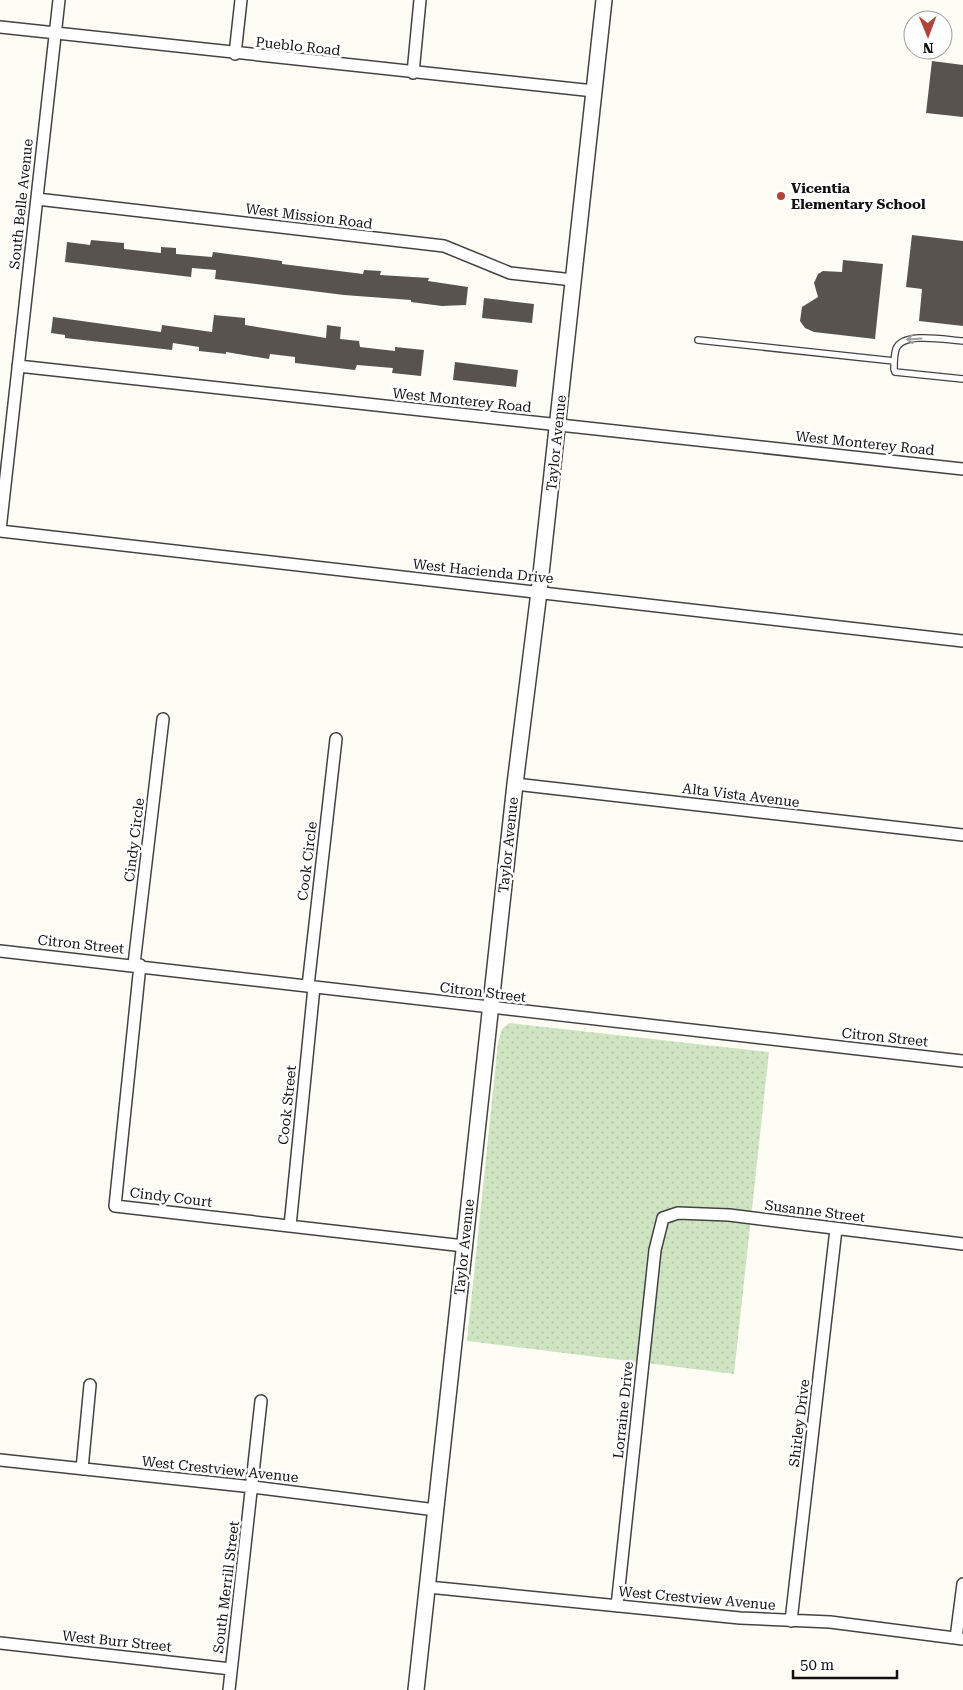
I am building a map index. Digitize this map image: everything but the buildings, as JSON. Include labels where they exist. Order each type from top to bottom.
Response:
[{"type":"street","name":"South Belle Avenue","points":[[0,530],[59,0]]},
{"type":"street","points":[[235,54],[241,0]]},
{"type":"street","points":[[413,73],[420,0]]},
{"type":"street","name":"Taylor Avenue","points":[[416,1690],[490,1008],[558,426],[604,0]]},
{"type":"street","name":"Pueblo Road","points":[[0,27],[235,54],[594,91]]},
{"type":"street","name":"West Mission Road","points":[[37,199],[444,246],[510,273],[573,280]]},
{"type":"street","name":"West Monterey Road","points":[[18,366],[963,469]]},
{"type":"street","name":"West Hacienda Drive","points":[[0,530],[963,641]]},
{"type":"street","name":"Cindy Circle","points":[[137,965],[163,719]]},
{"type":"street","name":"Cook Circle","points":[[311,987],[336,739]]},
{"type":"street","name":"Alta Vista Avenue","points":[[515,784],[963,835]]},
{"type":"street","name":"Citron Street","points":[[0,950],[490,1008],[963,1060]]},
{"type":"street","name":"Cindy Court","points":[[137,965],[115,1206],[464,1246]]},
{"type":"street","name":"Cook Street","points":[[290,1226],[311,987]]},
{"type":"street","name":"Susanne Street","points":[[663,1218],[678,1213],[729,1215],[963,1244]]},
{"type":"street","name":"Lorraine Drive","points":[[617,1606],[655,1250],[663,1218]]},
{"type":"street","name":"Shirley Drive","points":[[791,1621],[836,1229]]},
{"type":"street","points":[[82,1469],[90,1385]]},
{"type":"street","name":"South Merrill Street","points":[[229,1690],[261,1401]]},
{"type":"street","name":"West Crestview Avenue","points":[[0,1460],[252,1487],[436,1510]]},
{"type":"street","points":[[960,1638],[963,1584]]},
{"type":"street","name":"West Crestview Avenue","points":[[428,1587],[740,1618],[830,1622],[960,1638]]},
{"type":"street","name":"West Burr Street","points":[[0,1643],[231,1669]]},
{"type":"lane","points":[[963,341],[912,338],[901,341],[896,350],[894,361],[895,372],[963,379]]},
{"type":"lane","points":[[698,340],[894,361]]},
{"type":"green space","points":[[509,1023],[769,1052],[734,1374],[467,1341],[498,1043],[502,1029]]},
{"type":"place","name":"Vicentia Elementary School","points":[[781,196]]}]
